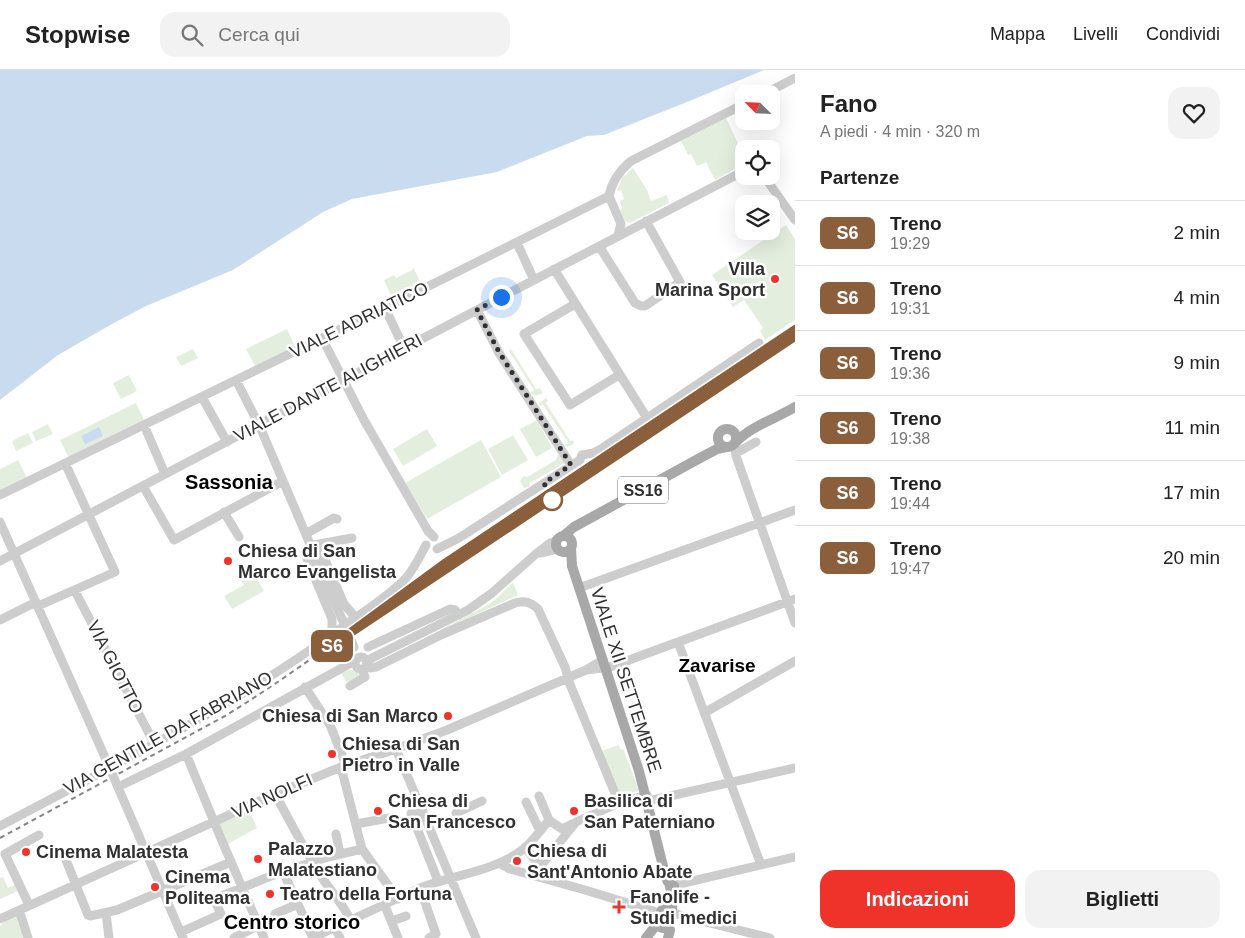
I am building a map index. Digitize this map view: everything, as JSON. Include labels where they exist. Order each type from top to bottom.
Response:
[{"type":"main road","name":"SS16","points":[[564,545],[567,532],[717,448],[732,447],[749,430],[795,408]]},
{"type":"main road","name":"SS16","points":[[700,458],[723,430],[749,430]]},
{"type":"main road","points":[[718,438],[720,443],[732,447],[736,436],[732,430]]},
{"type":"main road","name":"VIALE XII SETTEMBRE","points":[[564,545],[647,798],[662,862],[666,891],[664,911]]},
{"type":"main road","name":"VIALE XII SETTEMBRE","points":[[662,862],[671,885],[672,903],[664,911]]},
{"type":"main road","points":[[652,938],[663,925],[664,911]]},
{"type":"main road","points":[[646,938],[663,925]]},
{"type":"main road","points":[[663,925],[670,930],[668,938]]},
{"type":"street","points":[[780,86],[795,78]]},
{"type":"street","points":[[618,235],[621,224],[609,196],[618,173],[631,161],[735,109]]},
{"type":"street","name":"VIALE DANTE ALIGHIERI","points":[[0,561],[618,235],[735,176]]},
{"type":"street","points":[[770,185],[795,220]]},
{"type":"street","name":"VIALE ADRIATICO","points":[[0,495],[385,308],[609,196]]},
{"type":"street","points":[[599,246],[637,305],[645,306],[680,282],[646,221]]},
{"type":"street","points":[[517,243],[534,280]]},
{"type":"street","points":[[554,269],[647,418]]},
{"type":"street","points":[[575,304],[524,334],[570,406],[619,375]]},
{"type":"street","points":[[385,308],[404,348]]},
{"type":"street","points":[[477,310],[499,352],[571,465]]},
{"type":"street","points":[[322,338],[364,420],[423,522],[432,543],[459,538],[580,460],[582,455],[594,453],[601,449],[759,343]]},
{"type":"street","points":[[246,375],[247,399]]},
{"type":"street","points":[[236,380],[247,399],[283,480],[319,551],[322,553],[344,604],[355,617]]},
{"type":"street","points":[[202,397],[227,442]]},
{"type":"street","points":[[144,425],[165,474]]},
{"type":"street","points":[[756,442],[732,447],[759,523],[791,601],[795,623]]},
{"type":"street","points":[[0,620],[37,604],[75,591],[115,572],[65,463]]},
{"type":"street","points":[[143,486],[174,540],[283,480]]},
{"type":"street","points":[[579,588],[795,510]]},
{"type":"street","points":[[224,512],[239,537]]},
{"type":"street","points":[[309,532],[334,518],[337,519]]},
{"type":"street","points":[[0,522],[108,764],[120,784],[146,852],[182,935],[221,914],[214,898],[240,883],[362,849]]},
{"type":"street","points":[[332,634],[332,619],[307,559],[308,555],[317,547],[352,538]]},
{"type":"street","name":"VIA GENTILE DA FABRIANO","points":[[0,826],[154,743],[255,686],[301,657],[395,588],[411,572],[432,543]]},
{"type":"street","points":[[350,686],[362,666],[459,616],[488,597],[550,543],[564,545]]},
{"type":"street","points":[[317,547],[342,619],[362,666]]},
{"type":"street","name":"VIA GIOTTO","points":[[75,591],[154,743]]},
{"type":"street","points":[[120,784],[186,754],[351,663],[370,668],[376,667],[455,628],[521,601],[533,604],[538,609],[619,803]]},
{"type":"street","name":"VIA NOLFI","points":[[0,919],[214,821],[343,766],[447,730],[586,670],[678,642],[791,601]]},
{"type":"street","points":[[368,647],[450,609],[454,610],[459,616]]},
{"type":"street","points":[[678,642],[761,865]]},
{"type":"street","points":[[704,713],[795,661]]},
{"type":"street","points":[[305,687],[330,725],[343,766],[362,849],[398,899]]},
{"type":"street","points":[[396,749],[476,938]]},
{"type":"street","points":[[186,754],[264,938]]},
{"type":"street","points":[[539,796],[549,820],[562,829],[619,803],[795,768]]},
{"type":"street","points":[[275,794],[313,862],[351,921]]},
{"type":"street","points":[[456,813],[482,801]]},
{"type":"street","points":[[526,802],[540,831]]},
{"type":"street","points":[[423,811],[411,814],[438,881]]},
{"type":"street","points":[[356,824],[389,818]]},
{"type":"street","points":[[284,871],[313,938],[420,888],[451,877],[482,870],[503,861],[525,847],[549,820]]},
{"type":"street","points":[[535,876],[576,822]]},
{"type":"street","points":[[336,834],[340,854]]},
{"type":"street","points":[[29,905],[5,854],[39,835]]},
{"type":"street","points":[[525,847],[540,867]]},
{"type":"street","points":[[671,885],[795,857]]},
{"type":"street","points":[[66,860],[88,915],[136,906],[162,890],[231,862]]},
{"type":"street","points":[[503,861],[510,869],[770,938]]},
{"type":"street","points":[[420,888],[433,936]]},
{"type":"street","points":[[276,914],[298,904]]},
{"type":"street","points":[[385,906],[398,938]]},
{"type":"street","points":[[19,910],[28,938]]},
{"type":"street","points":[[106,913],[109,938]]},
{"type":"street","points":[[392,921],[406,916]]},
{"type":"street","points":[[234,938],[259,925]]},
{"type":"street","points":[[335,928],[340,938]]},
{"type":"green space","points":[[726,118],[736,140],[735,169],[715,180],[706,162],[697,166],[691,154],[688,155],[681,141]]},
{"type":"green space","points":[[633,168],[647,190],[651,201],[667,195],[669,203],[630,223],[625,221],[620,211],[622,208],[620,201],[624,199],[621,190],[617,191],[622,178]]},
{"type":"green space","points":[[786,225],[795,239],[795,320],[765,340],[760,331],[763,328],[744,300],[733,307],[712,275],[764,240],[780,240],[780,229]]},
{"type":"green space","points":[[414,269],[421,284],[392,298],[384,280],[394,275],[396,278]]},
{"type":"green space","points":[[287,329],[295,347],[255,366],[246,349]]},
{"type":"green space","points":[[193,349],[198,358],[181,366],[176,357]]},
{"type":"green space","points":[[511,349],[536,389],[540,388],[543,393],[535,396],[530,393],[534,390],[509,351]]},
{"type":"green space","points":[[129,375],[137,391],[121,399],[113,383]]},
{"type":"green space","points":[[546,398],[548,401],[546,403],[570,441],[573,440],[574,443],[572,445],[567,447],[565,445],[568,442],[543,405],[540,406],[539,403]]},
{"type":"green space","points":[[136,403],[145,422],[69,458],[60,440]]},
{"type":"green space","points":[[537,420],[552,448],[536,457],[520,429]]},
{"type":"green space","points":[[48,424],[53,434],[36,441],[32,432]]},
{"type":"green space","points":[[427,429],[437,446],[403,466],[393,449]]},
{"type":"green space","points":[[28,433],[33,443],[16,451],[12,441]]},
{"type":"green space","points":[[513,435],[528,460],[502,475],[488,449]]},
{"type":"green space","points":[[481,440],[501,477],[427,519],[405,483]]},
{"type":"green space","points":[[560,454],[566,462],[530,483],[529,487],[524,488],[520,481],[524,476],[527,477],[556,460]]},
{"type":"green space","points":[[18,460],[27,478],[0,491],[0,469]]},
{"type":"green space","points":[[250,567],[264,591],[232,609],[224,596],[244,585],[238,574]]},
{"type":"green space","points":[[513,582],[518,595],[421,640],[486,606]]},
{"type":"green space","points":[[355,670],[361,677],[346,682],[341,673]]},
{"type":"green space","points":[[619,745],[620,749],[624,750],[638,791],[619,798],[601,751]]},
{"type":"green space","points":[[248,808],[257,828],[226,845],[216,823]]},
{"type":"green space","points":[[544,843],[551,849],[540,861],[533,855]]},
{"type":"green space","points":[[3,877],[8,888],[17,884],[20,890],[0,899],[0,878]]},
{"type":"green space","points":[[16,915],[23,938],[0,938],[0,926]]},
{"type":"water","points":[[0,70],[764,70],[604,135],[587,136],[497,172],[352,199],[323,212],[233,270],[146,306],[112,324],[58,355],[0,400]]},
{"type":"water","points":[[99,427],[103,436],[85,444],[81,436]]},
{"type":"railway","points":[[0,838],[225,716],[254,698],[489,532],[795,329]]},
{"type":"railway","points":[[410,595],[443,576],[795,341]]},
{"type":"train","name":"S6","points":[[795,329],[446,562],[330,647],[795,337]]},
{"type":"place","name":"Villa Marina Sport","points":[[775,279]]},
{"type":"place","name":"Chiesa di San Marco Evangelista","points":[[228,561]]},
{"type":"place","name":"Chiesa di San Marco","points":[[448,716]]},
{"type":"place","name":"Chiesa di San Pietro in Valle","points":[[332,754]]},
{"type":"place","name":"Chiesa di San Francesco","points":[[378,811]]},
{"type":"place","name":"Basilica di San Paterniano","points":[[574,811]]},
{"type":"place","name":"Cinema Malatesta","points":[[26,852]]},
{"type":"place","name":"Palazzo Malatestiano","points":[[258,859]]},
{"type":"place","name":"Chiesa di Sant'Antonio Abate","points":[[517,861]]},
{"type":"place","name":"Cinema Politeama","points":[[155,887]]},
{"type":"place","name":"Teatro della Fortuna","points":[[270,894]]},
{"type":"place","name":"Fanolife - Studi medici","points":[[619,907]]},
{"type":"district","name":"Sassonia","points":[[229,482]]},
{"type":"district","name":"Zavarise","points":[[717,665]]},
{"type":"district","name":"Centro storico","points":[[292,922]]},
{"type":"route","points":[[501,297],[477,310],[499,352],[571,465],[544,483],[552,500]]}]
